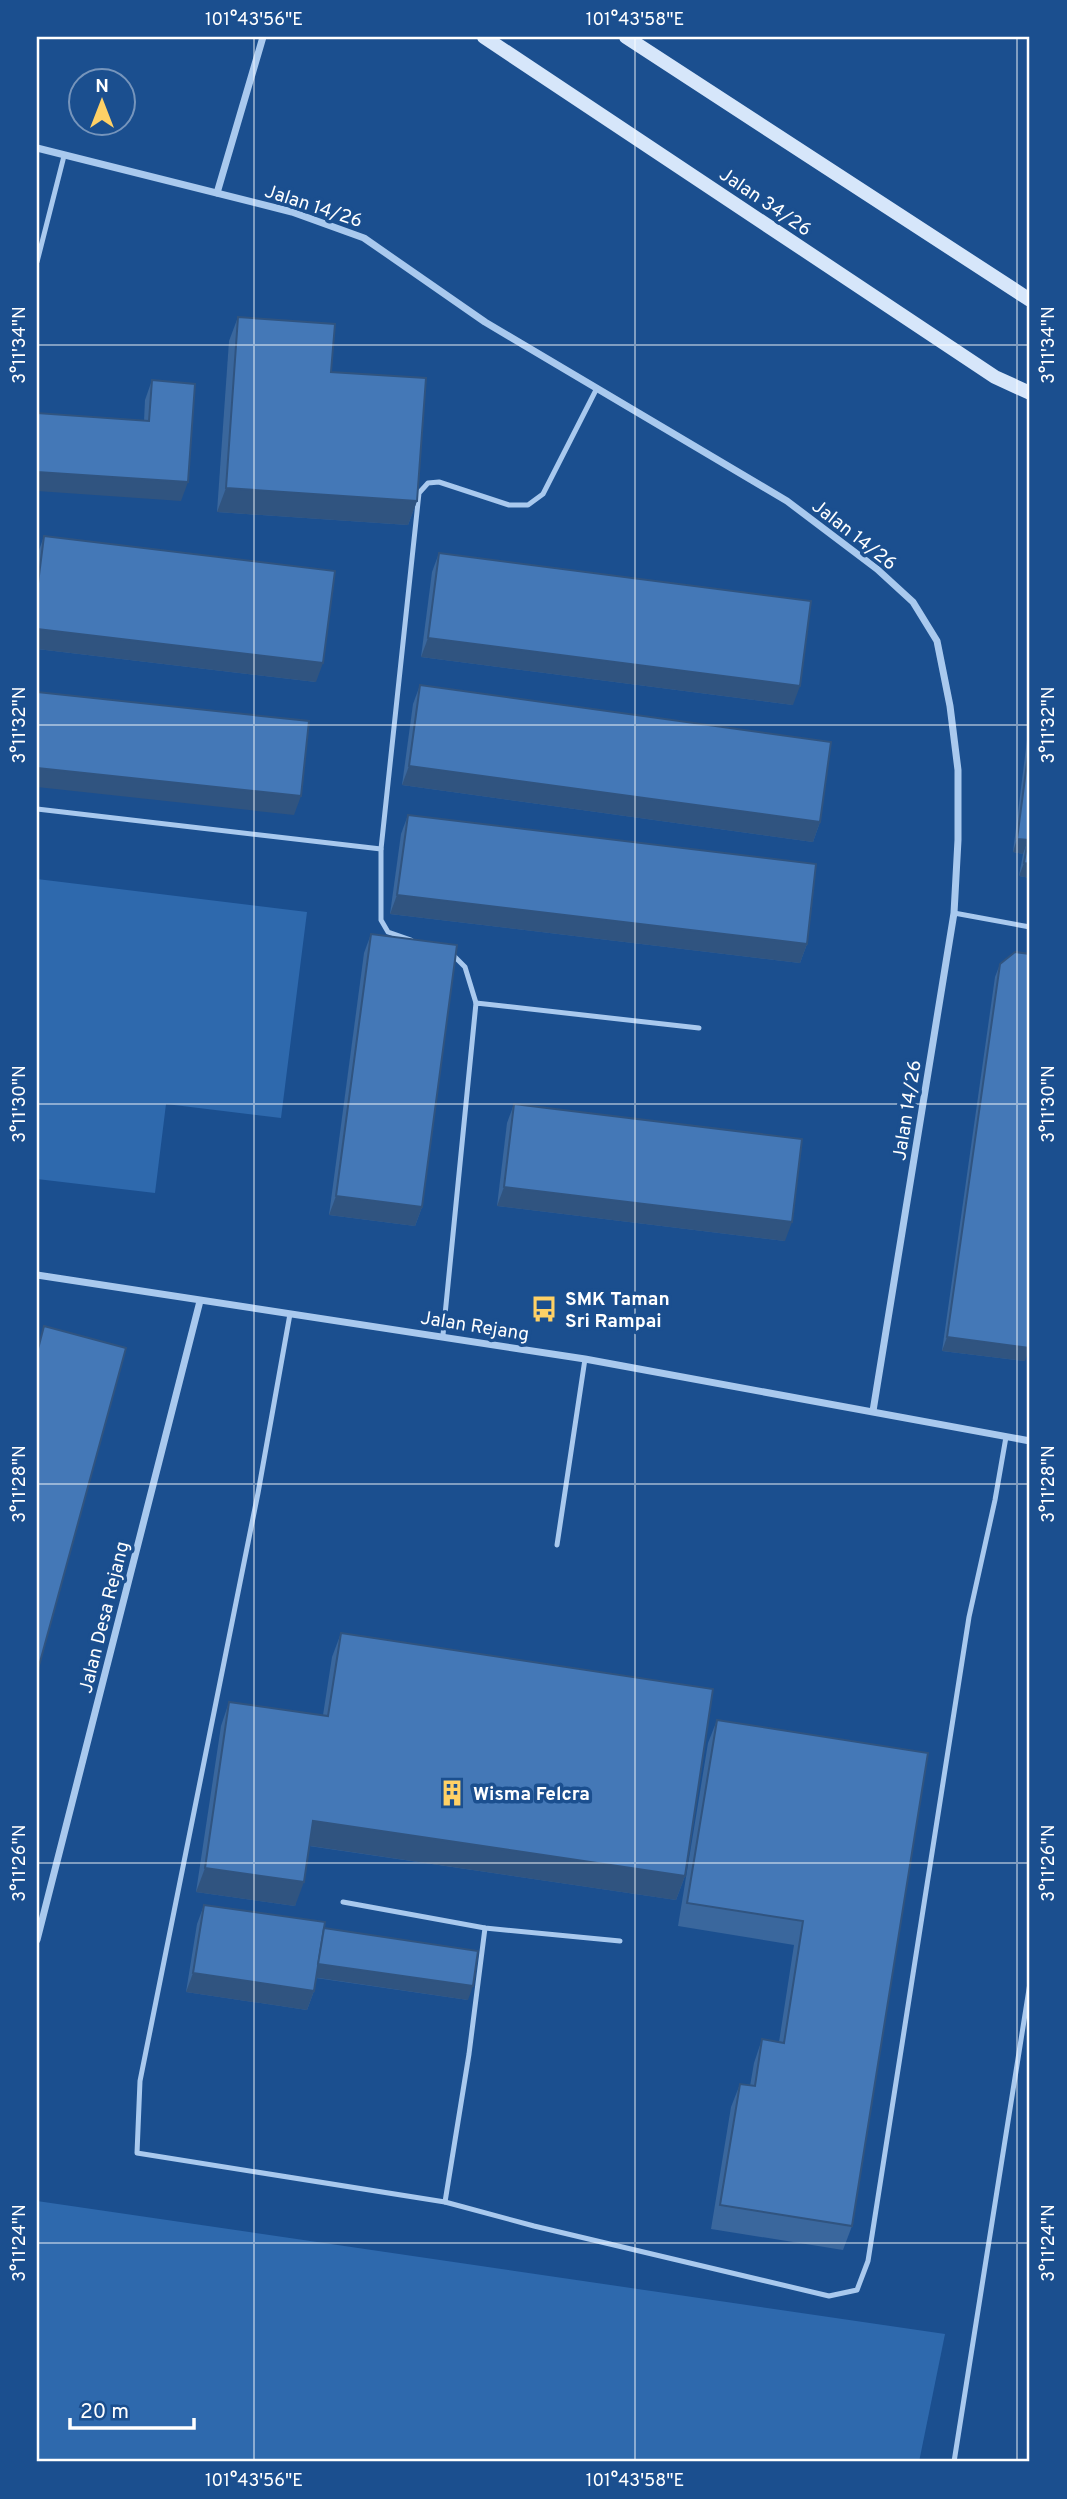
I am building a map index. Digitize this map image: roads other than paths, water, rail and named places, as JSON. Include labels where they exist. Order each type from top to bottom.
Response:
[{"type":"main road","name":"Jalan 34/26","points":[[484,37],[995,377],[1030,393]]},
{"type":"main road","points":[[626,37],[1030,300]]},
{"type":"street","points":[[217,192],[263,37]]},
{"type":"street","name":"Jalan 14/26","points":[[37,148],[292,212],[364,238],[485,322],[787,501],[877,569],[913,602],[937,641],[950,706],[958,770],[958,840],[954,913],[873,1411]]},
{"type":"street","name":"Jalan Rejang","points":[[37,1275],[443,1335],[1030,1441]]},
{"type":"street","name":"Jalan Desa Rejang","points":[[37,1940],[200,1301]]},
{"type":"lane","points":[[37,262],[64,156]]},
{"type":"lane","points":[[416,942],[388,932],[381,920],[381,849],[419,493],[428,483],[439,482],[509,505],[528,505],[543,495],[597,388]]},
{"type":"lane","points":[[37,809],[381,849]]},
{"type":"lane","points":[[954,913],[1030,927]]},
{"type":"lane","points":[[443,1335],[476,1003],[465,967],[451,953]]},
{"type":"lane","points":[[476,1003],[699,1028]]},
{"type":"lane","points":[[290,1314],[258,1493],[141,2081],[137,2152],[445,2202],[615,2246],[829,2296],[857,2290],[868,2261],[969,1617],[1006,1437]]},
{"type":"lane","points":[[557,1545],[585,1359]]},
{"type":"lane","points":[[343,1902],[485,1928],[620,1941]]},
{"type":"lane","points":[[445,2202],[469,2054],[485,1928]]},
{"type":"lane","points":[[954,2462],[1030,1983]]},
{"type":"place","name":"SMK Taman Sri Rampai","points":[[544,1309]]},
{"type":"place","name":"Wisma Felcra","points":[[452,1793]]}]
